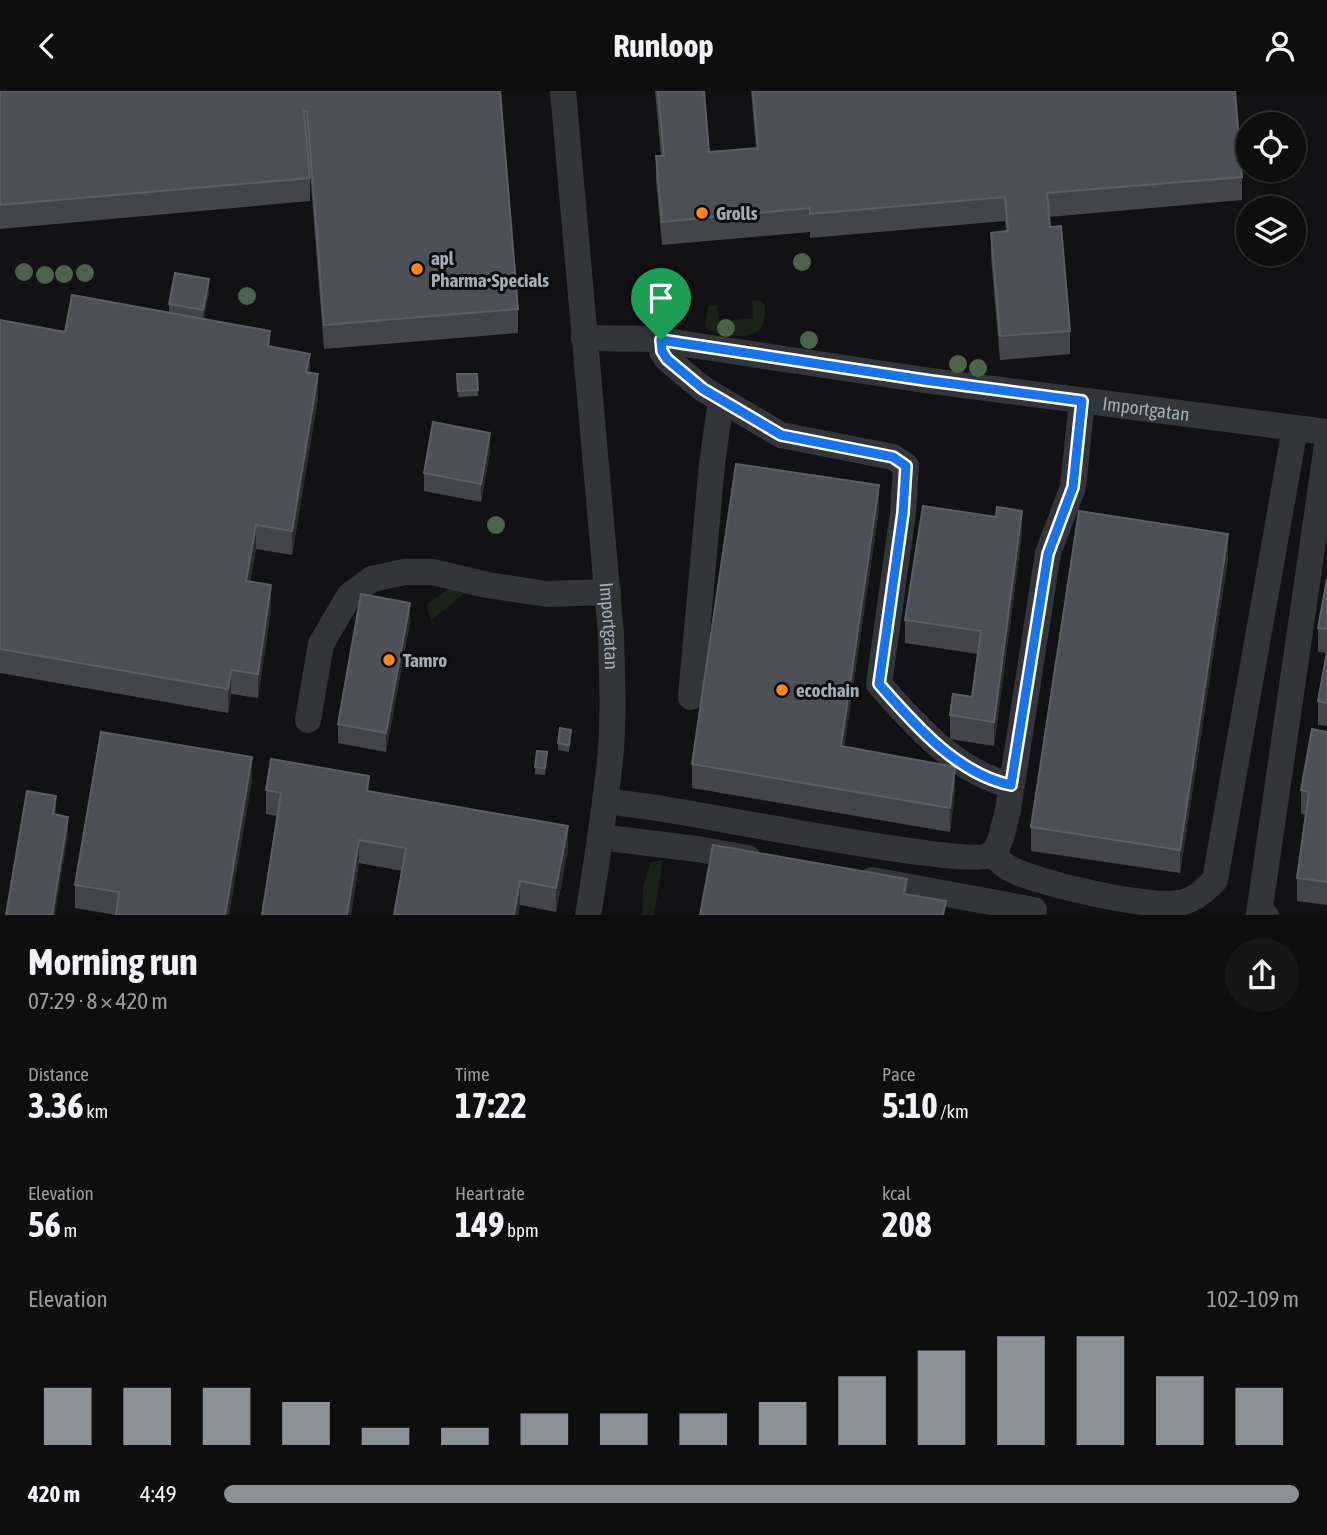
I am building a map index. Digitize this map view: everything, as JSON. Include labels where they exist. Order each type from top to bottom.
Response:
[{"type":"street","name":"Importgatan","points":[[563,91],[608,592],[613,713],[605,801],[589,915]]},
{"type":"street","name":"Importgatan","points":[[584,338],[661,340],[924,380],[1327,432]]},
{"type":"street","points":[[661,340],[662,351],[667,359],[703,389],[781,435],[893,457],[906,466],[903,513],[879,684],[926,734],[974,771],[1011,785]]},
{"type":"street","points":[[691,697],[712,464],[721,400]]},
{"type":"street","points":[[605,801],[912,852],[980,858],[992,854],[998,845],[1011,785],[1048,554],[1073,487],[1082,401]]},
{"type":"street","points":[[992,854],[1008,868],[1038,880],[1139,902],[1177,903],[1198,897],[1215,880],[1293,428]]},
{"type":"street","points":[[1266,915],[1259,914],[1323,495],[1327,445]]},
{"type":"street","points":[[309,720],[321,644],[349,596],[372,579],[404,572],[433,572],[487,585],[547,594],[608,592]]},
{"type":"street","points":[[600,837],[697,849],[778,863]]},
{"type":"street","points":[[845,876],[1034,910],[1033,915]]},
{"type":"shaded area","points":[[759,300],[765,305],[765,314],[757,332],[738,336],[706,328],[708,307],[717,305],[719,322],[753,318],[752,301]]},
{"type":"shaded area","points":[[449,588],[466,592],[431,621],[427,605]]},
{"type":"shaded area","points":[[663,860],[654,915],[642,915],[643,887],[651,862]]},
{"type":"building","points":[[0,91],[500,91],[518,309],[324,325],[307,111],[304,111],[310,178],[0,205]]},
{"type":"building","points":[[658,91],[704,91],[709,152],[758,148],[753,91],[1235,91],[1236,177],[1047,193],[1050,227],[1061,226],[1070,331],[1000,336],[991,233],[1008,231],[1005,197],[810,214],[810,208],[662,222],[656,156],[664,156]]},
{"type":"building","points":[[175,273],[209,279],[203,310],[169,304]]},
{"type":"building","points":[[72,295],[270,331],[268,346],[310,354],[306,372],[318,374],[292,531],[256,525],[246,581],[271,585],[258,674],[231,670],[228,689],[0,649],[0,320],[65,332]]},
{"type":"building","points":[[457,374],[477,374],[478,390],[458,391]]},
{"type":"building","points":[[433,422],[490,433],[481,484],[424,473]]},
{"type":"building","points":[[736,464],[879,485],[841,746],[955,767],[950,808],[692,764]]},
{"type":"building","points":[[923,506],[996,517],[997,507],[1022,511],[994,722],[950,715],[953,694],[972,697],[981,631],[905,620]]},
{"type":"building","points":[[1079,511],[1228,534],[1180,850],[1031,827]]},
{"type":"building","points":[[1327,579],[1327,629],[1318,628]]},
{"type":"building","points":[[361,594],[410,603],[386,733],[338,724]]},
{"type":"building","points":[[1327,652],[1327,703],[1318,701]]},
{"type":"building","points":[[560,728],[571,730],[569,745],[558,743]]},
{"type":"building","points":[[1312,729],[1327,732],[1327,882],[1297,878],[1309,792],[1301,790]]},
{"type":"building","points":[[101,732],[252,757],[225,915],[116,915],[119,892],[75,885]]},
{"type":"building","points":[[537,751],[547,752],[545,768],[535,767]]},
{"type":"building","points":[[271,759],[369,776],[367,791],[568,826],[556,888],[520,881],[514,915],[394,915],[406,848],[359,840],[347,915],[262,915],[281,793],[266,790]]},
{"type":"building","points":[[27,791],[56,796],[53,814],[68,817],[52,915],[6,915]]},
{"type":"building","points":[[713,845],[907,879],[904,894],[946,901],[943,915],[700,915]]},
{"type":"place","name":"Grolls","points":[[702,213]]},
{"type":"place","name":"apl Pharma•Specials","points":[[417,269]]},
{"type":"place","name":"Tamro","points":[[389,660]]},
{"type":"place","name":"ecochain","points":[[782,690]]},
{"type":"route","points":[[661,340],[853,370],[1082,401],[1073,487],[1048,554],[1011,785],[974,771],[926,734],[879,684],[903,513],[906,466],[893,457],[781,435],[703,389],[667,359],[662,351],[661,340]]}]
